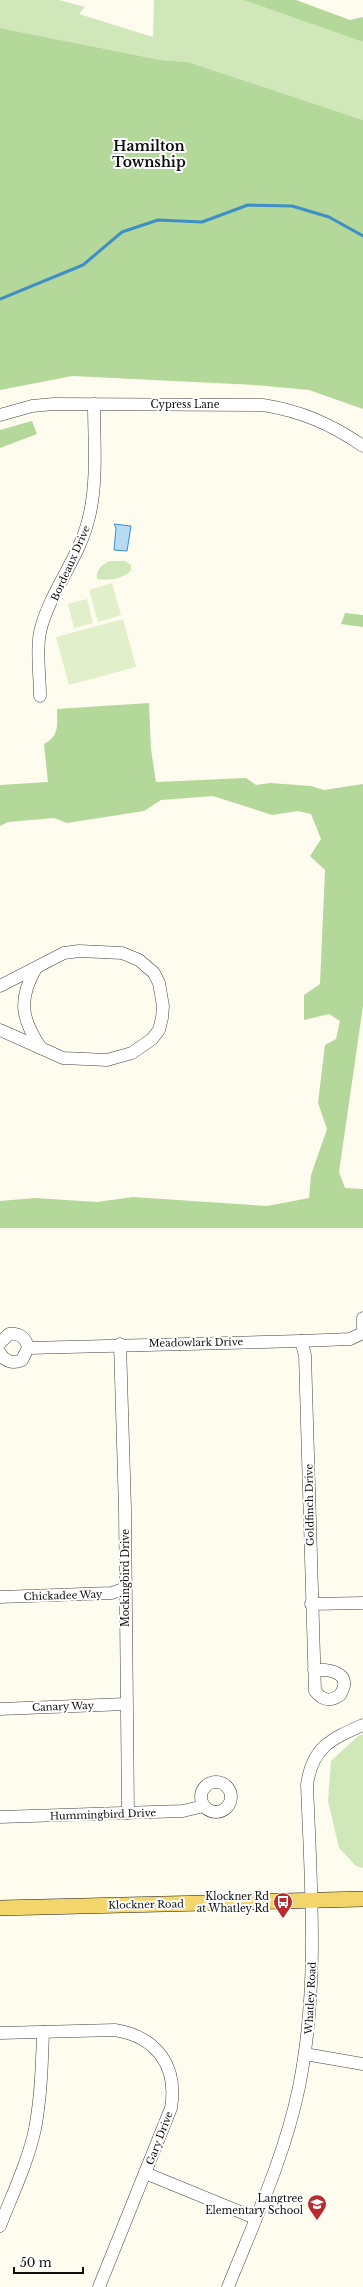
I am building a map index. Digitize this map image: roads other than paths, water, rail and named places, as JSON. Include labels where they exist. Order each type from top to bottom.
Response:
[{"type":"main road","name":"Klockner Road","points":[[0,1908],[363,1899]]},
{"type":"street","name":"Cypress Lane","points":[[0,415],[32,406],[94,404],[263,405],[286,409],[324,422],[363,446]]},
{"type":"street","name":"Bordeaux Drive","points":[[40,696],[38,646],[44,618],[82,538],[92,503],[94,404]]},
{"type":"street","points":[[0,986],[64,954],[79,951],[122,953],[140,960],[154,973],[159,983],[163,1006],[162,1018],[155,1034],[141,1048],[126,1055],[107,1060],[77,1060],[54,1055],[0,1030]]},
{"type":"street","points":[[36,968],[26,989],[24,1012],[26,1023],[40,1048]]},
{"type":"street","points":[[363,1318],[363,1328]]},
{"type":"street","name":"Meadowlark Drive","points":[[28,1348],[120,1344],[350,1339],[363,1333]]},
{"type":"street","points":[[0,1343],[9,1334],[18,1334],[25,1339],[28,1348],[22,1360],[14,1363],[5,1360],[0,1353]]},
{"type":"street","name":"Goldfinch Drive","points":[[301,1341],[305,1355],[314,1670]]},
{"type":"street","name":"Mockingbird Drive","points":[[120,1344],[128,1813]]},
{"type":"street","name":"Chickadee Way","points":[[0,1597],[112,1593],[125,1588]]},
{"type":"street","points":[[311,1604],[363,1603]]},
{"type":"street","name":"Canary Way","points":[[0,1709],[126,1704]]},
{"type":"street","name":"Whatley Road","points":[[228,2287],[288,2130],[305,2054],[311,1998],[311,1900],[307,1785],[309,1772],[313,1761],[327,1743],[363,1725]]},
{"type":"street","name":"Hummingbird Drive","points":[[0,1817],[183,1812],[204,1806]]},
{"type":"street","name":"Gary Drive","points":[[0,2033],[115,2030],[128,2032],[150,2043],[158,2052],[170,2073],[173,2097],[171,2108],[99,2287]]},
{"type":"street","points":[[0,2226],[28,2154],[34,2130],[41,2081],[43,2032]]},
{"type":"street","points":[[305,2054],[363,2064]]},
{"type":"street","points":[[145,2173],[255,2218]]},
{"type":"water","points":[[114,524],[131,526],[127,551],[114,550],[116,528]]},
{"type":"waterway","points":[[0,299],[83,265],[122,232],[158,220],[202,222],[248,205],[292,206],[329,217],[363,236]]},
{"type":"place","name":"Klockner Rd at Whatley Rd","points":[[283,1919]]},
{"type":"place","name":"Langtree Elementary School","points":[[317,2221]]},
{"type":"district","name":"Hamilton Township","points":[[149,154]]}]
